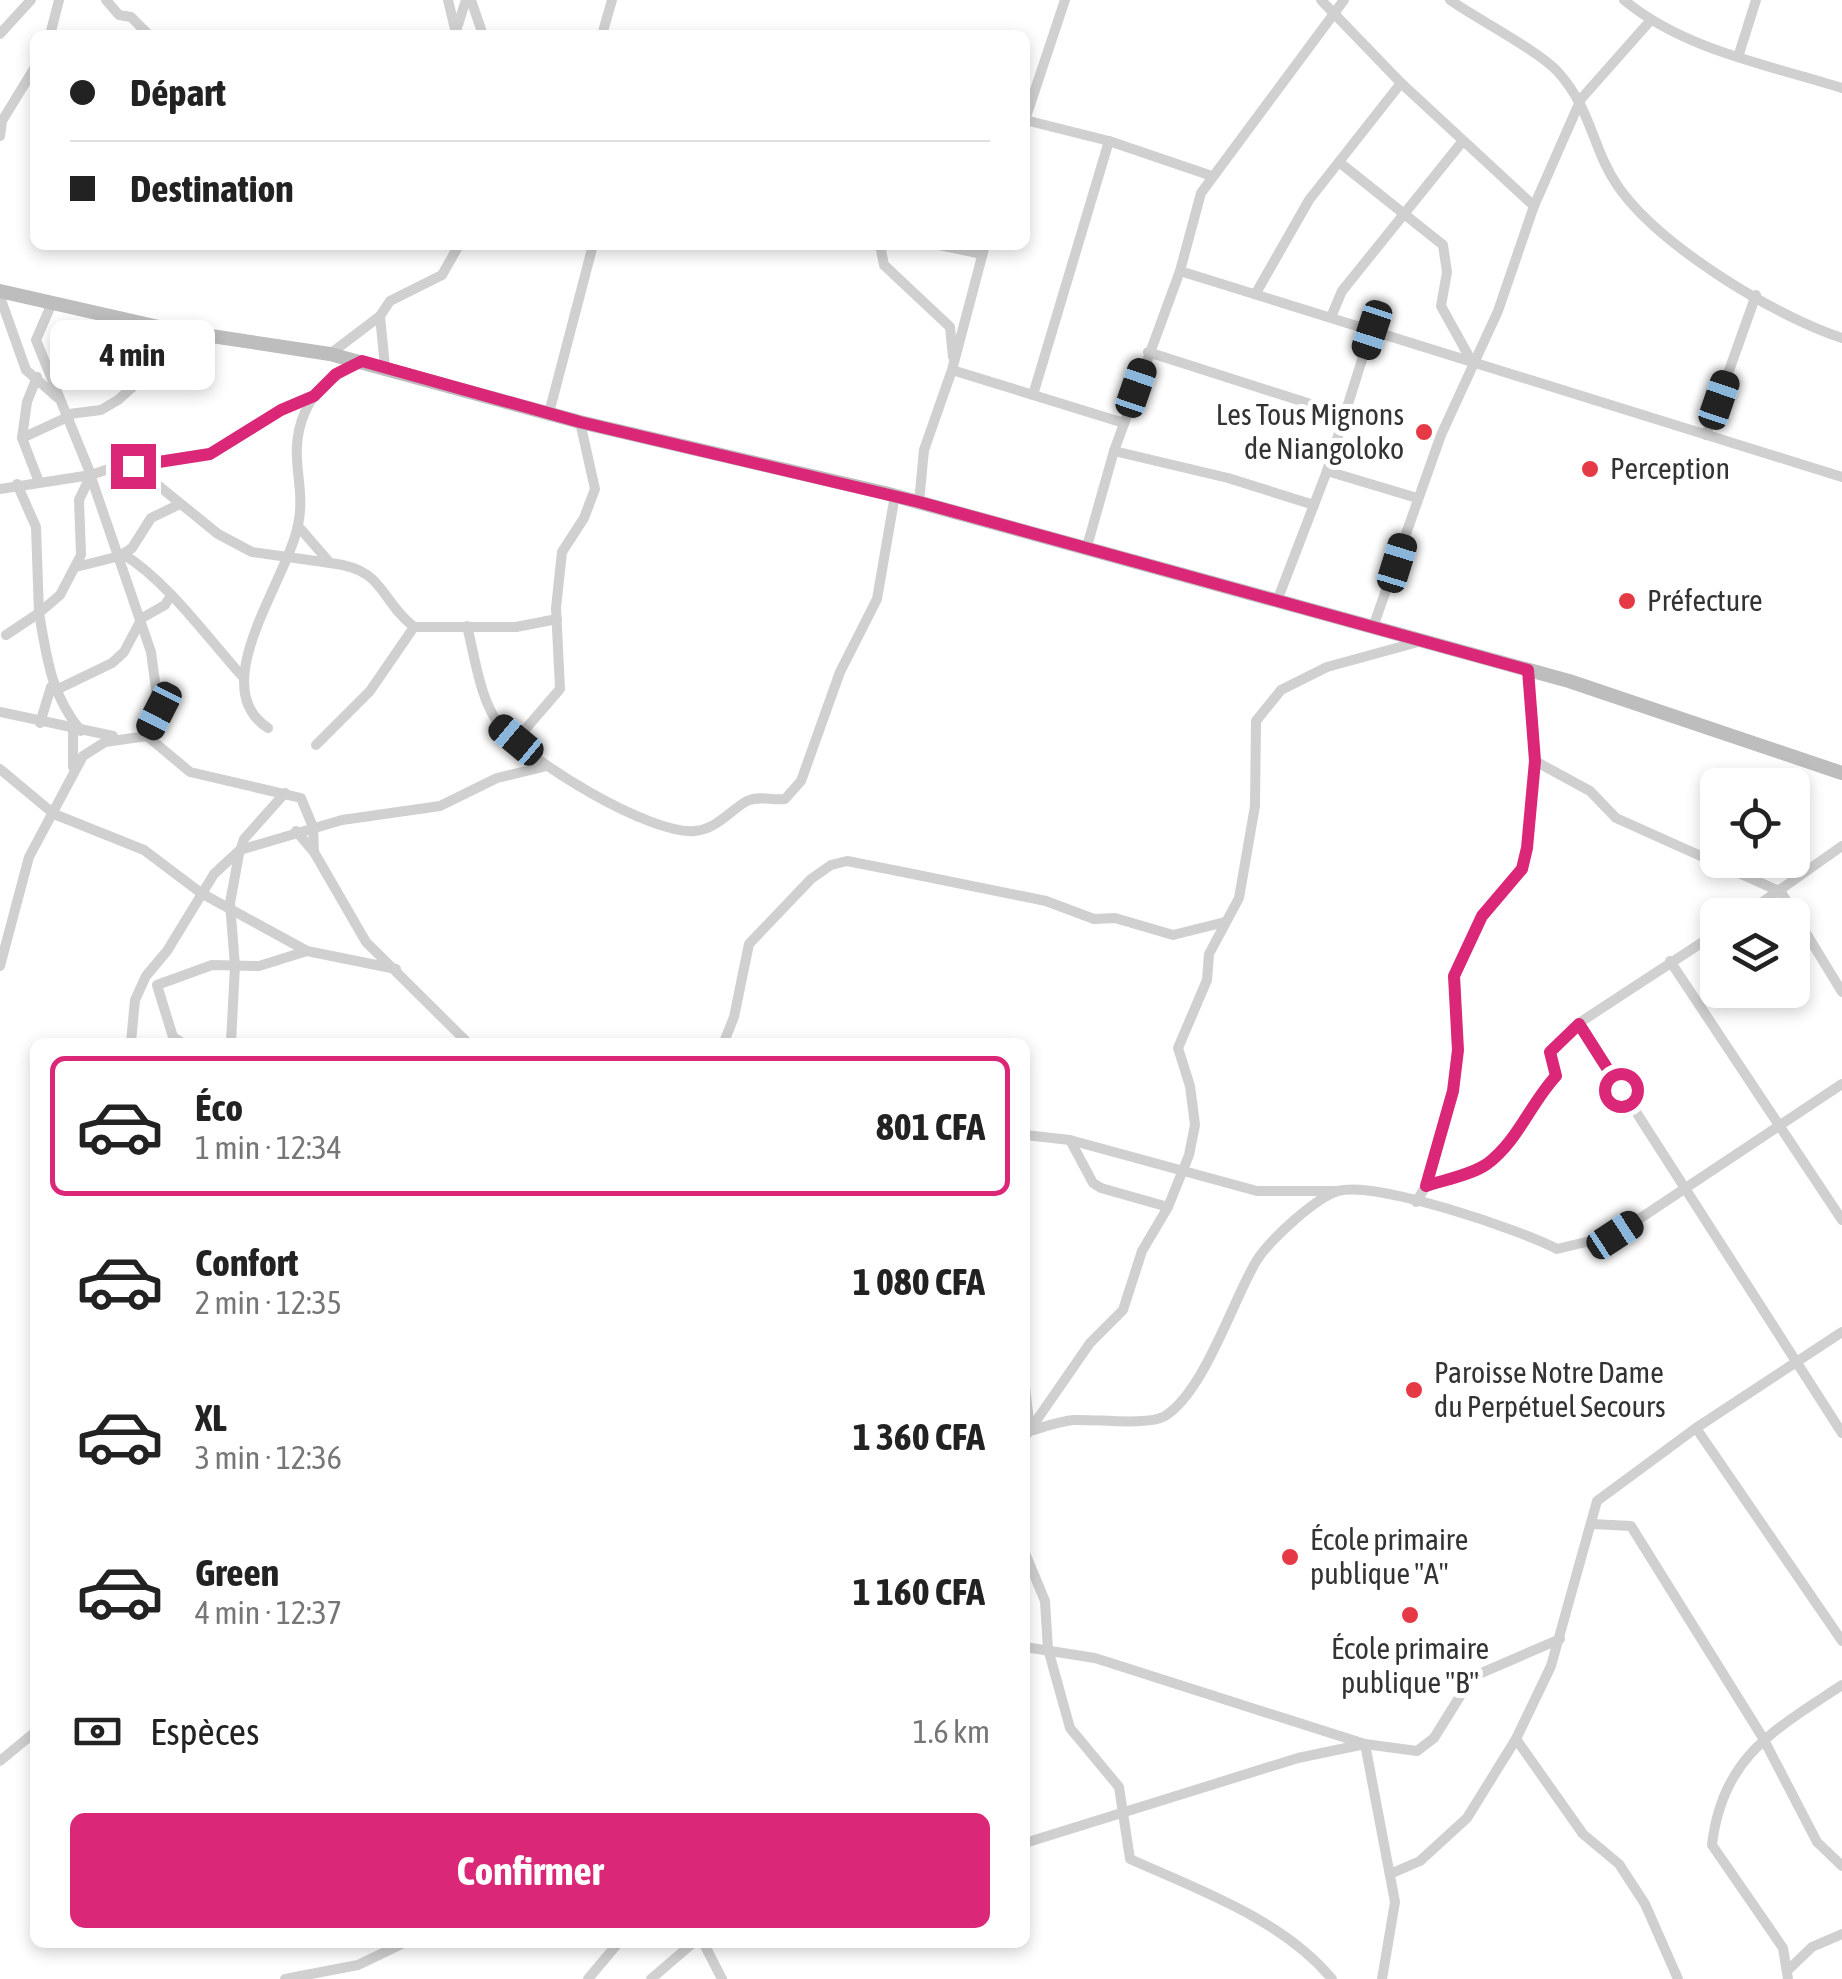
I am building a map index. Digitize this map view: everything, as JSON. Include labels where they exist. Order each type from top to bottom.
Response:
[{"type":"main road","points":[[0,294],[362,361],[580,422],[919,502],[1528,670],[1842,773]]},
{"type":"street","points":[[0,34],[32,0]]},
{"type":"street","points":[[51,30],[59,0]]},
{"type":"street","points":[[106,0],[119,15],[131,17],[144,30]]},
{"type":"street","points":[[448,0],[454,30]]},
{"type":"street","points":[[457,30],[468,0]]},
{"type":"street","points":[[468,0],[482,30]]},
{"type":"street","points":[[603,30],[612,0]]},
{"type":"street","points":[[1030,105],[1065,0]]},
{"type":"street","points":[[1321,0],[1332,16],[1462,142],[1534,206]]},
{"type":"street","points":[[1086,550],[1114,451],[1180,271],[1202,192],[1344,0]]},
{"type":"street","points":[[1450,0],[1554,67],[1581,99],[1617,185],[1684,252],[1814,329],[1842,338]]},
{"type":"street","points":[[1624,0],[1650,22],[1842,88]]},
{"type":"street","points":[[1738,54],[1756,0]]},
{"type":"street","points":[[1373,627],[1417,498],[1472,363],[1498,311],[1534,206],[1581,99],[1650,22]]},
{"type":"street","points":[[0,136],[2,122],[30,75]]},
{"type":"street","points":[[1256,294],[1309,200],[1401,83]]},
{"type":"street","points":[[0,102],[13,104]]},
{"type":"street","points":[[1030,121],[1109,141],[1212,176]]},
{"type":"street","points":[[1032,395],[1109,141]]},
{"type":"street","points":[[1331,317],[1342,291],[1462,142]]},
{"type":"street","points":[[1339,162],[1443,246],[1448,272],[1441,306],[1472,363]]},
{"type":"street","points":[[330,354],[380,316],[390,302],[442,275],[456,250]]},
{"type":"street","points":[[549,414],[592,250]]},
{"type":"street","points":[[881,250],[884,265],[950,326],[953,367]]},
{"type":"street","points":[[919,502],[924,450],[953,367],[984,250]]},
{"type":"street","points":[[1180,271],[1842,476]]},
{"type":"street","points":[[0,294],[16,353],[34,379],[63,402]]},
{"type":"street","points":[[1706,434],[1756,295]]},
{"type":"street","points":[[52,303],[36,340],[70,415],[142,618],[159,711],[147,736]]},
{"type":"street","points":[[380,316],[385,367]]},
{"type":"street","points":[[1277,601],[1326,471],[1372,330]]},
{"type":"street","points":[[22,438],[70,415],[101,410],[146,375],[177,358],[200,334]]},
{"type":"street","points":[[1148,352],[1345,416]]},
{"type":"street","points":[[268,728],[257,720],[244,694],[244,655],[288,558],[298,526],[295,453],[305,411],[336,374],[362,361]]},
{"type":"street","points":[[953,367],[1124,423]]},
{"type":"street","points":[[39,482],[22,438],[34,379],[47,369]]},
{"type":"street","points":[[0,490],[17,484],[76,481],[123,464],[133,466],[210,454],[281,410],[314,396]]},
{"type":"street","points":[[516,740],[560,690],[558,618],[562,552],[584,518],[595,489],[580,422]]},
{"type":"street","points":[[1114,451],[1228,478],[1314,505]]},
{"type":"street","points":[[133,466],[218,534],[252,552],[352,565],[374,576],[402,618],[414,627],[516,627],[558,618]]},
{"type":"street","points":[[1326,471],[1417,498]]},
{"type":"street","points":[[6,635],[39,614],[60,594],[76,568],[80,555],[79,500],[92,477]]},
{"type":"street","points":[[17,484],[36,526],[39,614],[53,688],[77,731],[72,778]]},
{"type":"street","points":[[467,626],[477,670],[499,726],[547,766],[666,828],[692,832],[710,828],[749,800],[778,800],[794,792],[840,672],[877,600],[895,496]]},
{"type":"street","points":[[76,568],[121,555],[151,518],[180,504]]},
{"type":"street","points":[[298,526],[330,563]]},
{"type":"street","points":[[121,555],[160,579],[242,676]]},
{"type":"street","points":[[40,724],[53,688],[112,663],[124,652],[142,618],[165,605],[172,595]]},
{"type":"street","points":[[316,745],[370,691],[414,627]]},
{"type":"street","points":[[1030,1431],[1090,1343],[1123,1310],[1142,1251],[1168,1207],[1182,1170],[1194,1124],[1190,1086],[1178,1048],[1207,980],[1209,954],[1239,898],[1251,844],[1256,721],[1280,690],[1327,667],[1380,649],[1424,641]]},
{"type":"street","points":[[1416,1202],[1426,1186],[1453,1091],[1458,1050],[1454,976],[1482,916],[1522,869],[1535,761],[1528,670]]},
{"type":"street","points":[[0,712],[40,724],[124,739]]},
{"type":"street","points":[[0,966],[26,868],[72,778],[92,748],[147,736],[190,772],[301,798],[313,827],[314,852]]},
{"type":"street","points":[[1535,761],[1590,791],[1616,818],[1781,892],[1842,992]]},
{"type":"street","points":[[132,1038],[139,991],[201,893],[240,850],[313,827],[440,806],[497,778],[547,766]]},
{"type":"street","points":[[0,769],[54,814],[144,850],[201,893],[307,950],[396,968]]},
{"type":"street","points":[[232,1038],[234,966],[230,908],[240,850],[244,839],[285,793]]},
{"type":"street","points":[[296,831],[314,852],[366,942],[463,1038]]},
{"type":"street","points":[[1771,898],[1842,846]]},
{"type":"street","points":[[726,1038],[734,1017],[749,944],[811,879],[831,865],[847,862],[938,879],[1173,935],[1226,922]]},
{"type":"street","points":[[1426,1186],[1484,1166],[1518,1134],[1533,1100],[1556,1076],[1550,1052],[1579,1024],[1700,943]]},
{"type":"street","points":[[139,991],[212,966],[259,966],[307,950]]},
{"type":"street","points":[[1670,961],[1842,1220]]},
{"type":"street","points":[[157,984],[175,1038]]},
{"type":"street","points":[[1579,1024],[1842,1432]]},
{"type":"street","points":[[1030,1135],[1070,1140],[1258,1191],[1370,1190],[1527,1233],[1557,1249],[1615,1235],[1842,1084]]},
{"type":"street","points":[[1070,1140],[1094,1183],[1168,1207]]},
{"type":"street","points":[[1030,1433],[1070,1420],[1160,1420],[1175,1409],[1229,1325],[1258,1259],[1292,1222],[1337,1191]]},
{"type":"street","points":[[1390,1874],[1420,1861],[1466,1818],[1516,1739],[1560,1639],[1597,1500],[1696,1428],[1842,1332]]},
{"type":"street","points":[[1696,1428],[1842,1641]]},
{"type":"street","points":[[1592,1524],[1631,1526],[1763,1738],[1817,1842],[1842,1866]]},
{"type":"street","points":[[1030,1565],[1045,1601],[1048,1649],[1070,1728],[1119,1787],[1130,1858],[1251,1915],[1320,1964],[1332,1979]]},
{"type":"street","points":[[1030,1647],[1095,1658],[1365,1744],[1417,1751],[1434,1738],[1472,1677],[1560,1639]]},
{"type":"street","points":[[1787,1975],[1783,1948],[1712,1846],[1722,1796],[1763,1738],[1842,1685]]},
{"type":"street","points":[[0,1760],[30,1736]]},
{"type":"street","points":[[1516,1739],[1583,1834],[1620,1864],[1645,1904],[1678,1979]]},
{"type":"street","points":[[1030,1841],[1298,1758],[1365,1744]]},
{"type":"street","points":[[1365,1744],[1396,1902],[1382,1979]]},
{"type":"street","points":[[1787,1975],[1812,1948],[1842,1934]]},
{"type":"street","points":[[284,1979],[358,1964],[393,1948]]},
{"type":"street","points":[[588,1979],[613,1948]]},
{"type":"street","points":[[652,1979],[687,1948]]},
{"type":"street","points":[[707,1948],[722,1979]]},
{"type":"place","name":"Les Tous Mignons de Niangoloko","points":[[1424,432]]},
{"type":"place","name":"Perception","points":[[1590,469]]},
{"type":"place","name":"Préfecture","points":[[1627,601]]},
{"type":"place","name":"Paroisse Notre Dame du Perpétuel Secours","points":[[1414,1390]]},
{"type":"place","name":"École primaire publique \"A\"","points":[[1290,1557]]},
{"type":"place","name":"École primaire publique \"B\"","points":[[1410,1615]]},
{"type":"route","points":[[133,466],[210,454],[268,422],[281,410],[314,396],[336,374],[362,361],[580,422],[868,488],[1528,670],[1535,761],[1527,848],[1522,869],[1512,886],[1482,916],[1454,976],[1458,1050],[1453,1091],[1426,1186],[1484,1166],[1518,1134],[1533,1100],[1556,1076],[1550,1052],[1579,1024],[1621,1090]]}]
